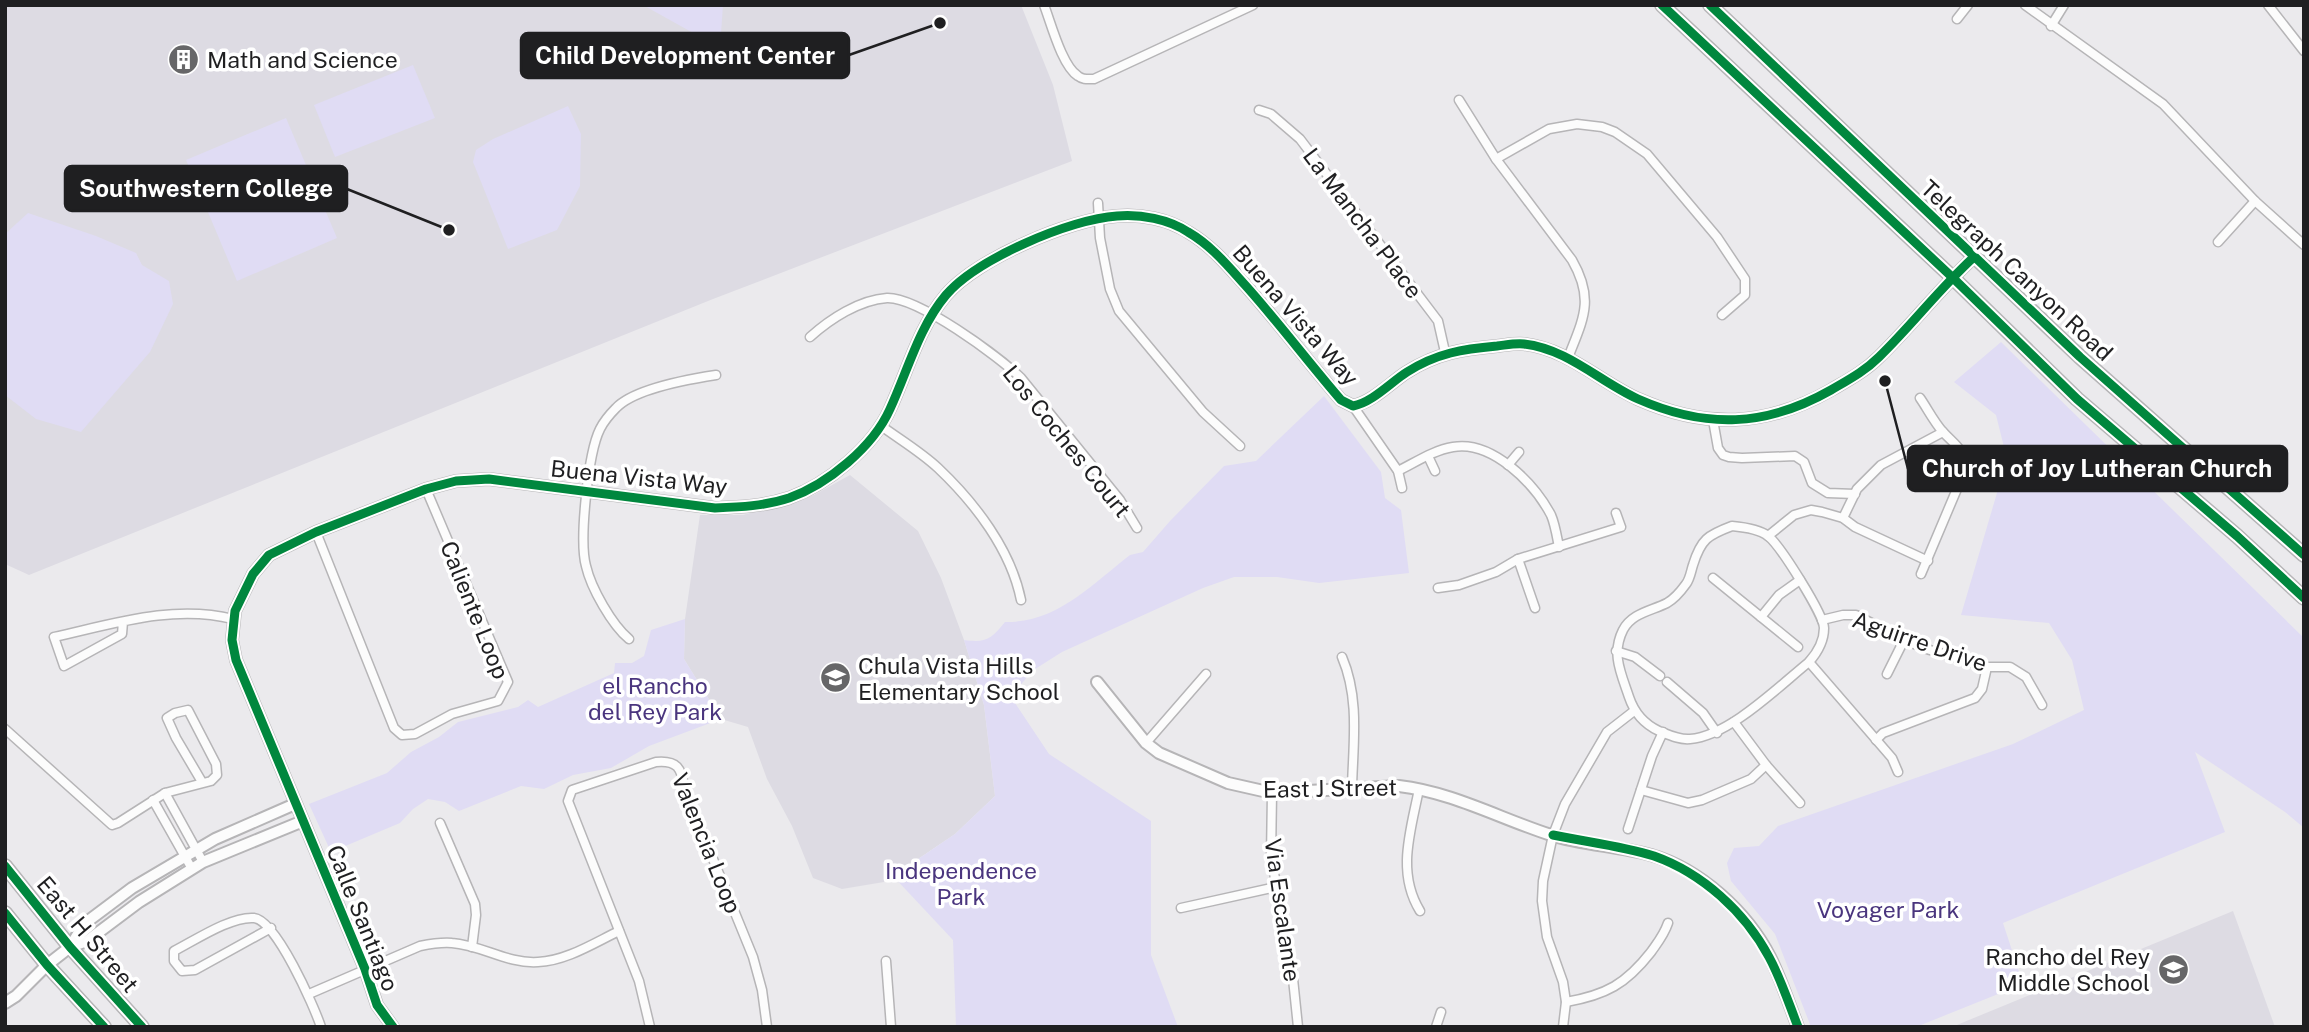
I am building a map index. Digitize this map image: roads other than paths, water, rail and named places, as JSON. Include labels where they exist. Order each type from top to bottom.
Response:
[{"type":"main road","points":[[1662,5],[1952,277],[2077,399],[2237,536],[2304,598]]},
{"type":"main road","name":"Telegraph Canyon Road","points":[[1710,5],[2090,366],[2304,555]]},
{"type":"main road","name":"East H Street","points":[[5,866],[70,947],[142,1027]]},
{"type":"main road","points":[[5,913],[47,965],[104,1027]]},
{"type":"street","points":[[1044,5],[1068,64],[1076,76],[1085,79],[1094,79],[1253,5]]},
{"type":"street","points":[[1957,19],[1968,5]]},
{"type":"street","points":[[2025,5],[2163,104],[2255,201],[2304,245]]},
{"type":"street","points":[[2051,26],[2064,5]]},
{"type":"street","points":[[2268,5],[2304,51]]},
{"type":"street","points":[[1459,100],[1496,159],[1572,260],[1581,277],[1586,298],[1585,314],[1567,358]]},
{"type":"street","name":"La Mancha Place","points":[[1259,110],[1271,114],[1301,141],[1438,321],[1445,352]]},
{"type":"street","points":[[1496,159],[1549,129],[1577,124],[1602,127],[1615,132],[1647,154],[1717,237],[1745,279],[1745,295],[1722,315]]},
{"type":"street","points":[[2218,242],[2255,201]]},
{"type":"street","points":[[1098,203],[1100,238],[1109,284],[1119,311],[1215,426],[1240,446]]},
{"type":"street","name":"Buena Vista Way","points":[[303,821],[236,660],[232,640],[233,619],[241,595],[253,574],[269,555],[426,489],[456,481],[489,479],[715,508],[747,507],[788,498],[833,473],[856,453],[880,425],[890,411],[917,342],[946,295],[975,269],[1006,252],[1055,232],[1099,218],[1128,215],[1149,217],[1178,226],[1221,257],[1341,400],[1353,406],[1445,352],[1524,344],[1567,358],[1636,398],[1679,414],[1713,420],[1770,416],[1815,400],[1858,375],[1879,357],[1952,277],[1974,257]]},
{"type":"street","name":"Los Coches Court","points":[[810,337],[841,314],[886,298],[901,300],[932,316],[1002,360],[1021,378],[1120,500],[1137,528]]},
{"type":"street","points":[[629,639],[618,630],[610,618],[586,567],[583,538],[593,450],[600,429],[616,407],[624,401],[659,387],[716,375]]},
{"type":"street","points":[[1920,398],[1943,432],[1956,442],[1965,460],[1965,470],[1921,574]]},
{"type":"street","points":[[1353,406],[1398,471],[1402,488]]},
{"type":"street","points":[[1713,420],[1718,448],[1723,455],[1742,458],[1795,456],[1804,461],[1812,483],[1828,494],[1855,494]]},
{"type":"street","points":[[880,425],[938,468],[964,496],[1000,543],[1014,574],[1021,600]]},
{"type":"street","points":[[1843,518],[1857,489],[1881,465],[1943,432]]},
{"type":"street","points":[[1398,471],[1437,451],[1456,446],[1474,447],[1495,455],[1521,475],[1551,516],[1559,547]]},
{"type":"street","points":[[1508,466],[1519,452]]},
{"type":"street","points":[[1428,456],[1435,471]]},
{"type":"street","name":"Caliente Loop","points":[[316,533],[394,728],[402,735],[415,734],[452,714],[498,701],[508,682],[426,489]]},
{"type":"street","points":[[1768,536],[1782,523],[1802,512],[1822,512],[1843,518],[1855,527],[1928,561]]},
{"type":"street","points":[[1438,588],[1459,585],[1496,572],[1518,559],[1621,527],[1616,513]]},
{"type":"street","points":[[1732,526],[1746,527],[1768,536],[1800,580],[1822,620],[1824,629],[1819,650],[1809,662],[1734,722],[1717,733],[1690,739],[1677,738],[1652,728],[1634,711],[1616,660],[1616,651],[1625,626],[1642,612],[1667,603],[1688,582],[1698,549],[1709,535],[1732,526]]},
{"type":"street","points":[[1518,559],[1535,608]]},
{"type":"street","points":[[1713,578],[1798,647]]},
{"type":"street","points":[[1761,617],[1779,595],[1800,580]]},
{"type":"street","points":[[123,622],[122,634],[64,666],[54,637],[123,622],[156,615],[208,614],[233,619]]},
{"type":"street","name":"Aguirre Drive","points":[[1822,620],[1856,615],[1904,640],[1987,667],[2010,667],[2026,677],[2042,705]]},
{"type":"street","points":[[1887,674],[1904,640]]},
{"type":"street","points":[[1616,651],[1635,657],[1664,679],[1703,713],[1717,733]]},
{"type":"street","points":[[1342,657],[1354,701],[1352,788]]},
{"type":"street","points":[[1809,662],[1892,758],[1898,772]]},
{"type":"street","points":[[1876,740],[1883,733],[1975,698],[1982,689],[1987,667]]},
{"type":"street","points":[[1146,743],[1206,674]]},
{"type":"street","name":"East J Street","points":[[1097,682],[1146,743],[1190,768],[1228,783],[1272,793],[1399,786],[1419,789],[1553,835],[1652,856],[1679,867],[1712,888],[1746,921],[1770,957],[1798,1027]]},
{"type":"street","points":[[5,729],[112,825],[118,824],[165,793],[211,781],[216,775],[216,764],[188,710],[167,718],[202,782]]},
{"type":"street","points":[[1563,1027],[1566,1002],[1563,982],[1547,936],[1542,901],[1543,881],[1553,835],[1565,804],[1607,732],[1634,711]]},
{"type":"street","points":[[1734,722],[1766,765],[1800,803]]},
{"type":"street","points":[[1628,829],[1663,732]]},
{"type":"street","name":"Valencia Loop","points":[[650,1027],[639,981],[568,801],[572,790],[656,762],[668,761],[676,764],[683,773],[684,788],[753,957],[762,990],[767,1027]]},
{"type":"street","points":[[1641,790],[1688,803],[1702,800],[1751,779],[1766,765]]},
{"type":"street","points":[[1419,789],[1405,857],[1413,899],[1420,911]]},
{"type":"street","points":[[165,793],[203,862]]},
{"type":"street","name":"Via Escalante","points":[[1272,793],[1269,842],[1292,969],[1298,1027]]},
{"type":"street","points":[[153,800],[192,869]]},
{"type":"street","points":[[70,947],[84,925],[131,888],[196,849],[295,804]]},
{"type":"street","points":[[5,1003],[70,947],[87,941],[139,902],[203,862],[303,821]]},
{"type":"street","name":"Calle Santiago","points":[[303,821],[365,969],[377,1005],[393,1027]]},
{"type":"street","points":[[440,823],[475,904],[472,947]]},
{"type":"street","points":[[1181,908],[1276,887]]},
{"type":"street","points":[[271,928],[195,970],[186,972],[177,967],[174,961],[174,951],[229,924],[247,918],[261,919],[271,928],[309,994],[321,1027]]},
{"type":"street","points":[[1566,1002],[1598,995],[1625,980],[1637,970],[1664,935],[1668,923]]},
{"type":"street","points":[[309,994],[428,945],[453,943],[516,961],[539,962],[560,958],[620,931]]},
{"type":"street","points":[[886,961],[891,1027]]},
{"type":"street","points":[[1436,1027],[1441,1012]]},
{"type":"place","name":"Child Development Center","points":[[940,23]]},
{"type":"place","name":"Math and Science","points":[[184,59]]},
{"type":"place","name":"Southwestern College","points":[[449,230]]},
{"type":"place","name":"Church of Joy Lutheran Church","points":[[1885,381]]},
{"type":"place","name":"Chula Vista Hills Elementary School","points":[[835,678]]},
{"type":"place","name":"Rancho del Rey Middle School","points":[[2173,969]]},
{"type":"park label","name":"el Rancho del Rey Park","points":[[655,698]]},
{"type":"park label","name":"Independence Park","points":[[961,883]]},
{"type":"park label","name":"Voyager Park","points":[[1888,909]]}]
